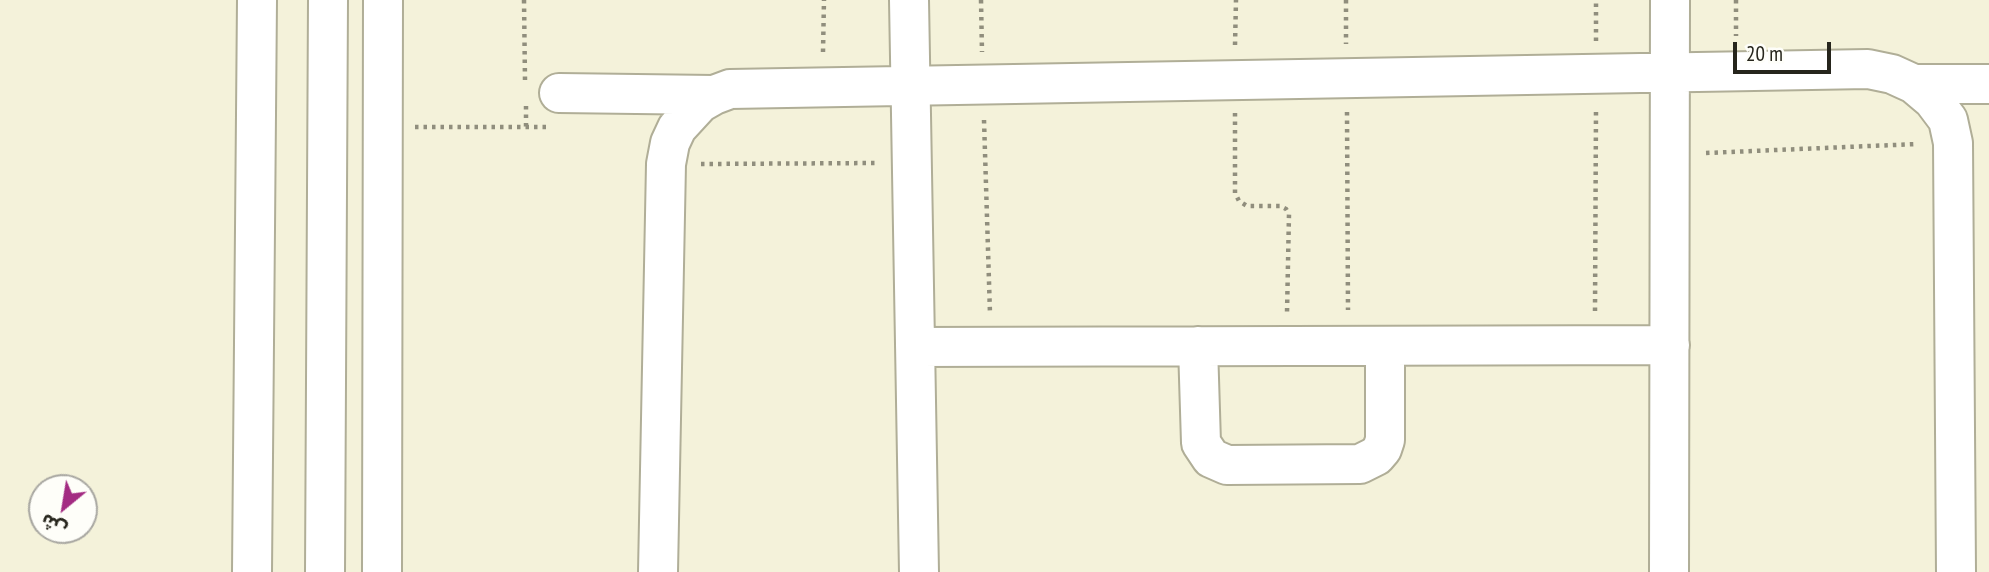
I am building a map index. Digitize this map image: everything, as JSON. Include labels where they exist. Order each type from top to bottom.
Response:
[{"type":"street","points":[[252,572],[257,0]]},
{"type":"street","points":[[325,572],[328,0]]},
{"type":"street","points":[[382,572],[383,0]]},
{"type":"street","points":[[909,0],[919,572]]},
{"type":"street","points":[[1669,572],[1670,0]]},
{"type":"street","points":[[658,572],[666,164],[670,143],[677,128],[700,103],[715,95],[730,89],[1868,69],[1892,74],[1914,84],[1933,100],[1948,120],[1953,143],[1956,572]]},
{"type":"street","points":[[1914,84],[1989,84]]},
{"type":"street","points":[[556,110],[715,95]]},
{"type":"street","points":[[915,347],[1670,345]]},
{"type":"street","points":[[1198,346],[1201,443],[1211,458],[1227,465],[1360,464],[1376,456],[1385,440],[1366,346]]},
{"type":"path","points":[[524,0],[526,127]]},
{"type":"path","points":[[823,88],[824,0]]},
{"type":"path","points":[[981,0],[991,347]]},
{"type":"path","points":[[1236,0],[1235,193],[1239,201],[1247,206],[1280,206],[1286,209],[1289,215],[1286,346]]},
{"type":"path","points":[[1346,0],[1346,79],[1366,346]]},
{"type":"path","points":[[1595,345],[1596,74]]},
{"type":"path","points":[[383,126],[526,127],[556,110]]},
{"type":"path","points":[[1671,155],[1953,143]]},
{"type":"path","points":[[666,164],[912,163]]}]
